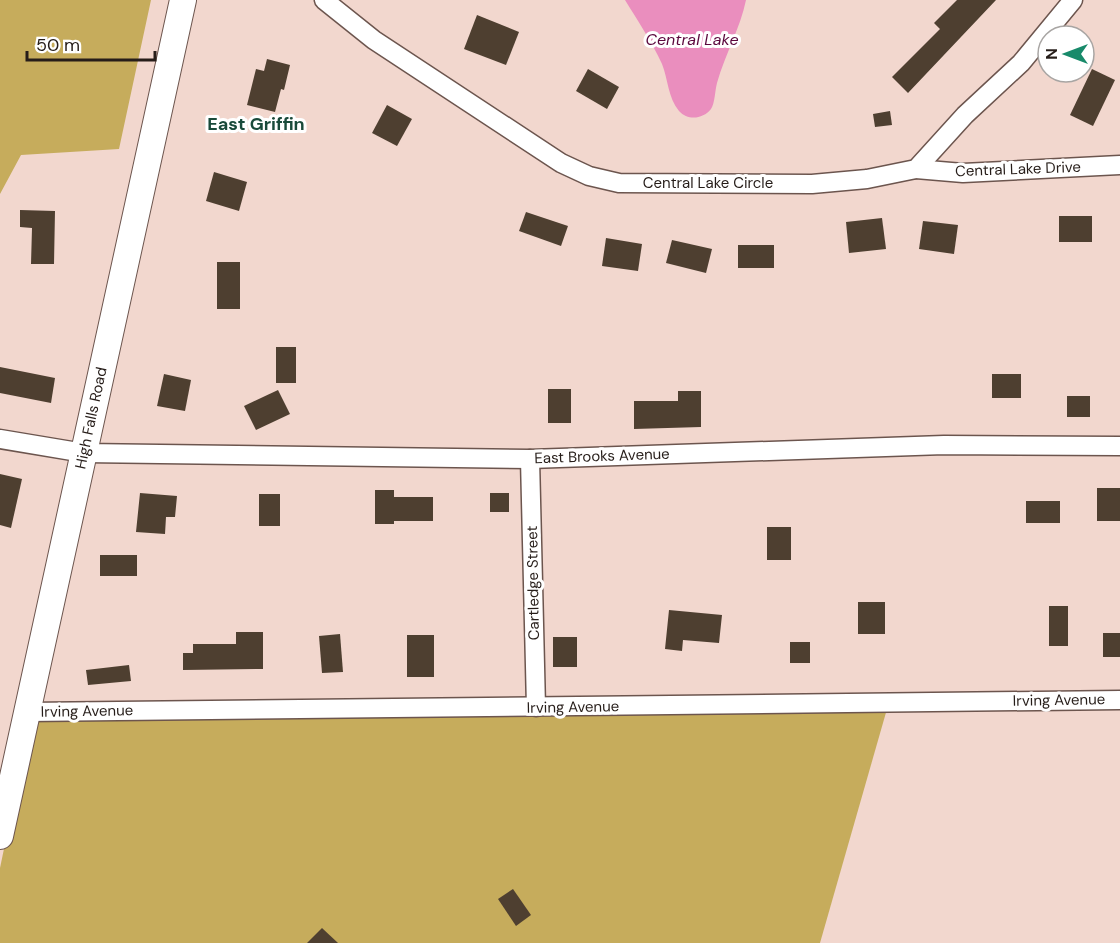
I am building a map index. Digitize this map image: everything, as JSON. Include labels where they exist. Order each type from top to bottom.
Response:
[{"type":"street","name":"High Falls Road","points":[[0,836],[183,0]]},
{"type":"street","name":"Central Lake Circle","points":[[324,0],[374,40],[561,163],[590,176],[619,183],[812,184],[867,178],[915,169]]},
{"type":"street","points":[[915,169],[965,115],[1021,63],[1072,0]]},
{"type":"street","name":"Central Lake Drive","points":[[915,169],[963,173],[1120,165]]},
{"type":"street","name":"East Brooks Avenue","points":[[0,439],[84,453],[530,459],[944,445],[1120,446]]},
{"type":"street","name":"Cartledge Street","points":[[530,459],[536,707]]},
{"type":"street","name":"Irving Avenue","points":[[27,712],[1120,700]]},
{"type":"shaded area","points":[[0,0],[151,0],[119,149],[21,155],[0,194]]},
{"type":"shaded area","points":[[889,702],[820,943],[0,943],[0,868],[32,715]]},
{"type":"water","name":"Central Lake","points":[[625,0],[746,0],[720,72],[711,109],[704,115],[695,118],[687,116],[675,106],[658,56]]},
{"type":"building","points":[[957,0],[996,0],[908,93],[892,77],[940,29],[934,23]]},
{"type":"building","points":[[477,15],[519,32],[506,65],[464,49]]},
{"type":"building","points":[[267,59],[290,65],[284,90],[281,89],[275,112],[247,105],[256,69],[264,71]]},
{"type":"building","points":[[588,69],[619,87],[607,109],[576,91]]},
{"type":"building","points":[[1096,71],[1115,80],[1093,126],[1070,115],[1085,84],[1096,84]]},
{"type":"building","points":[[387,105],[412,119],[397,146],[372,133]]},
{"type":"building","points":[[890,111],[892,125],[875,127],[873,114]]},
{"type":"building","points":[[214,172],[247,182],[239,211],[206,201]]},
{"type":"building","points":[[20,210],[55,211],[54,264],[31,264],[32,228],[20,227]]},
{"type":"building","points":[[526,212],[568,226],[561,246],[519,231]]},
{"type":"building","points":[[1059,216],[1092,216],[1092,242],[1059,242]]},
{"type":"building","points":[[882,218],[886,249],[849,253],[846,222]]},
{"type":"building","points":[[923,221],[958,225],[954,254],[919,249]]},
{"type":"building","points":[[606,238],[642,244],[638,271],[602,266]]},
{"type":"building","points":[[672,240],[712,249],[706,273],[666,263]]},
{"type":"building","points":[[738,245],[774,245],[774,268],[738,268]]},
{"type":"building","points":[[217,262],[240,262],[240,309],[217,309]]},
{"type":"building","points":[[276,347],[296,347],[296,383],[276,383]]},
{"type":"building","points":[[0,367],[55,378],[51,403],[0,393]]},
{"type":"building","points":[[164,374],[191,380],[185,411],[157,406]]},
{"type":"building","points":[[992,374],[1021,374],[1021,398],[992,398]]},
{"type":"building","points":[[548,389],[571,389],[571,423],[548,423]]},
{"type":"building","points":[[278,390],[290,414],[256,430],[244,406]]},
{"type":"building","points":[[678,391],[701,391],[701,427],[634,429],[634,401],[678,401]]},
{"type":"building","points":[[1067,396],[1090,396],[1090,417],[1067,417]]},
{"type":"building","points":[[0,474],[22,479],[11,528],[0,525]]},
{"type":"building","points":[[1097,488],[1120,488],[1120,521],[1097,521]]},
{"type":"building","points":[[375,490],[394,490],[394,497],[433,497],[433,521],[394,521],[394,524],[375,524]]},
{"type":"building","points":[[140,493],[177,496],[175,517],[166,517],[165,534],[136,532]]},
{"type":"building","points":[[490,493],[509,493],[509,512],[490,512]]},
{"type":"building","points":[[259,494],[280,494],[280,526],[259,526]]},
{"type":"building","points":[[1026,501],[1060,501],[1060,523],[1026,523]]},
{"type":"building","points":[[767,527],[791,527],[791,560],[767,560]]},
{"type":"building","points":[[100,555],[137,555],[137,576],[100,576]]},
{"type":"building","points":[[858,602],[885,602],[885,634],[858,634]]},
{"type":"building","points":[[1049,606],[1068,606],[1068,646],[1049,646]]},
{"type":"building","points":[[669,610],[722,615],[719,643],[683,640],[682,651],[665,649]]},
{"type":"building","points":[[236,632],[263,632],[263,669],[183,670],[183,653],[193,653],[193,644],[236,644]]},
{"type":"building","points":[[1103,633],[1120,633],[1120,657],[1103,657]]},
{"type":"building","points":[[340,634],[343,672],[322,673],[319,636]]},
{"type":"building","points":[[407,635],[434,635],[434,677],[407,677]]},
{"type":"building","points":[[553,637],[577,637],[577,667],[553,667]]},
{"type":"building","points":[[790,642],[810,642],[810,663],[790,663]]},
{"type":"building","points":[[129,665],[131,681],[88,685],[86,670]]},
{"type":"building","points":[[513,889],[531,915],[516,926],[498,899]]},
{"type":"building","points":[[322,928],[338,943],[307,943]]},
{"type":"district","name":"East Griffin","points":[[256,124]]}]
